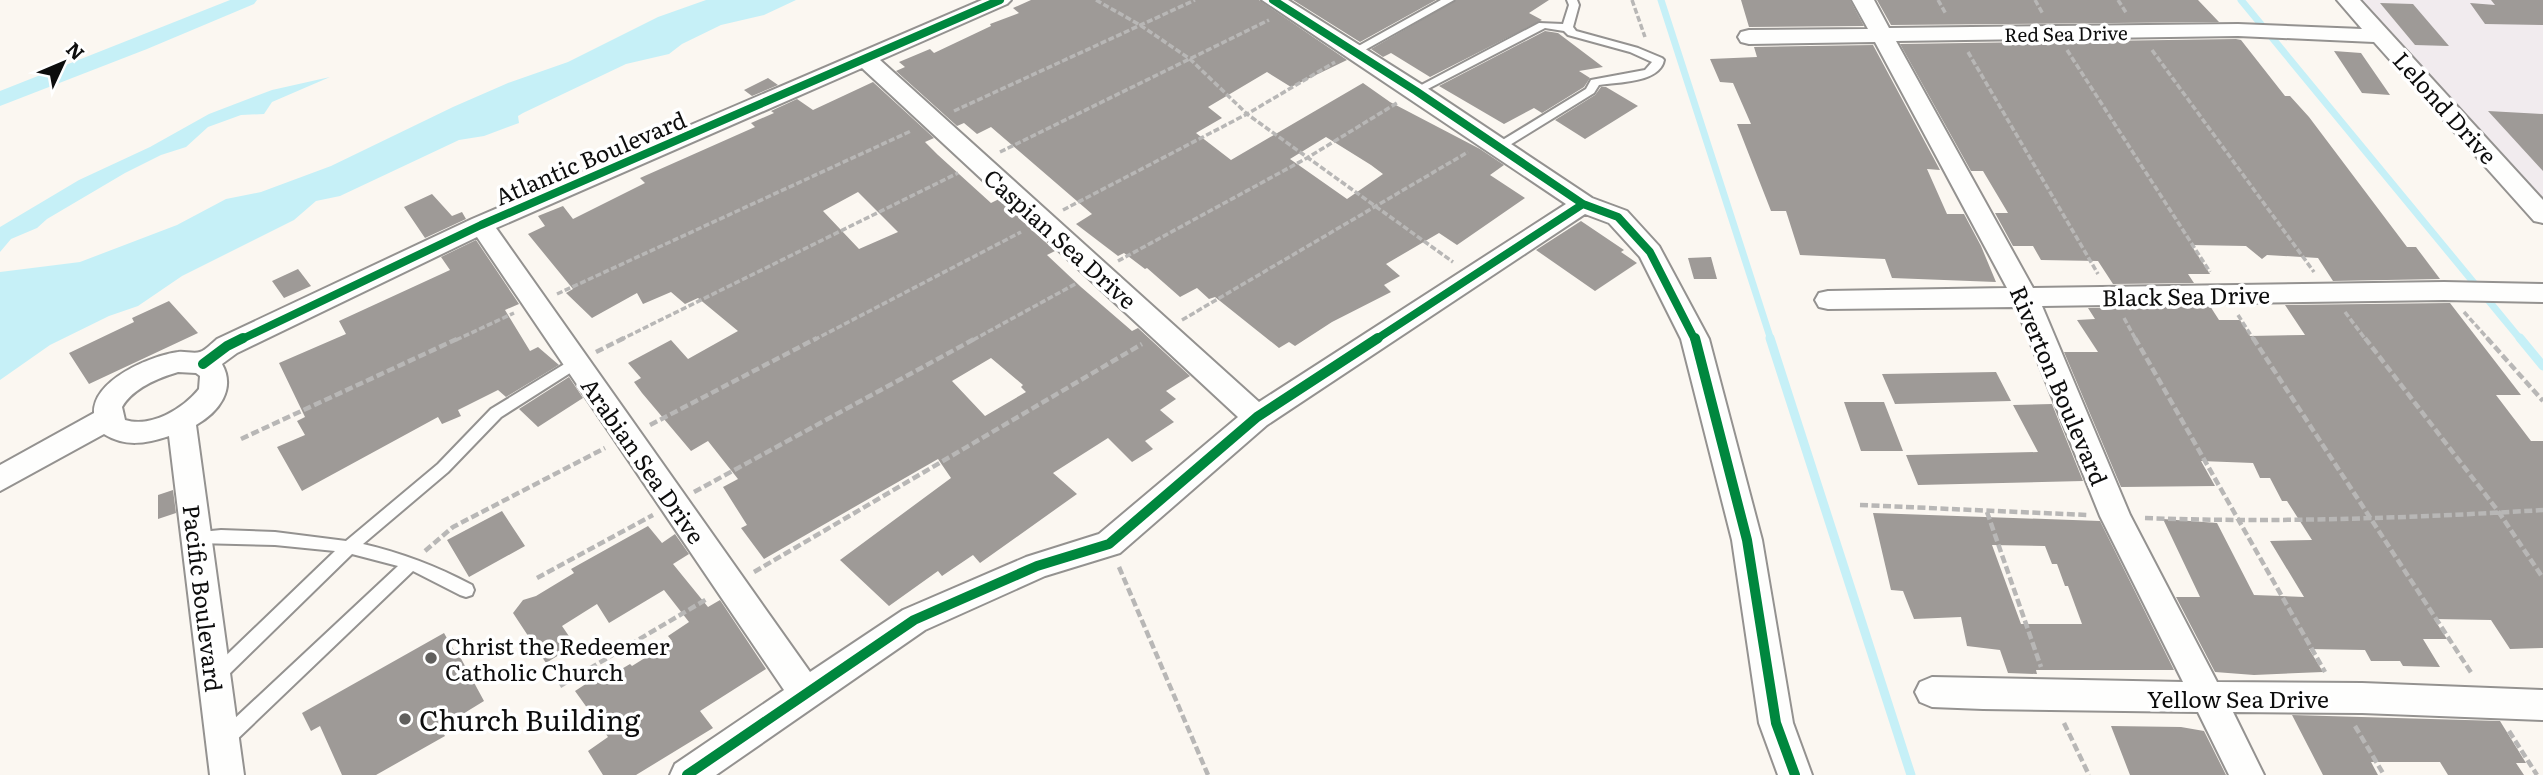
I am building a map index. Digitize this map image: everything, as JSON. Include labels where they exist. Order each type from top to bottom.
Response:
[{"type":"street","name":"Atlantic Boulevard","points":[[203,364],[227,346],[481,225],[1000,0]]},
{"type":"street","name":"Riverton Boulevard","points":[[1863,0],[2025,299],[2115,516],[2247,775]]},
{"type":"street","name":"Lelond Drive","points":[[2348,0],[2543,215]]},
{"type":"street","points":[[1281,5],[1352,53],[1416,91],[1583,204],[1618,217],[1650,252],[1695,339],[1747,540],[1776,723],[1795,775]]},
{"type":"street","name":"Red Sea Drive","points":[[1749,37],[2238,30],[2383,36]]},
{"type":"street","name":"Caspian Sea Drive","points":[[865,59],[1257,416]]},
{"type":"street","points":[[687,775],[914,620],[1037,566],[1109,544],[1257,416],[1583,204]]},
{"type":"street","name":"Arabian Sea Drive","points":[[481,225],[807,695]]},
{"type":"street","name":"Black Sea Drive","points":[[1828,300],[2025,299],[2224,293],[2543,293]]},
{"type":"street","points":[[0,480],[108,418],[113,399],[133,379],[162,365],[178,362],[203,364],[212,370],[215,378],[214,389],[197,411],[181,421],[163,429],[135,432],[115,427],[108,418]]},
{"type":"street","name":"Pacific Boulevard","points":[[181,421],[227,775]]},
{"type":"street","name":"Yellow Sea Drive","points":[[1932,692],[2052,697],[2339,698],[2494,706],[2543,705]]},
{"type":"lane","points":[[1352,53],[1448,0]]},
{"type":"lane","points":[[1567,28],[1574,5],[1572,0]]},
{"type":"lane","points":[[1416,91],[1543,25],[1567,28],[1572,33],[1658,60],[1657,66],[1648,73],[1595,82],[1590,91],[1493,144]]},
{"type":"lane","points":[[215,677],[349,549],[443,468],[496,413],[576,362]]},
{"type":"lane","points":[[197,537],[251,535],[349,549],[411,563],[466,590]]},
{"type":"lane","points":[[223,741],[411,563]]},
{"type":"path","points":[[1096,0],[1140,24],[1190,59],[1247,114],[1472,276]]},
{"type":"path","points":[[241,439],[1195,0]]},
{"type":"path","points":[[1632,0],[1653,58]]},
{"type":"path","points":[[1938,0],[2242,522],[2384,775]]},
{"type":"path","points":[[2035,0],[2537,775]]},
{"type":"path","points":[[576,362],[1190,59],[1281,5]]},
{"type":"path","points":[[411,563],[453,527],[1247,114],[1352,53]]},
{"type":"path","points":[[537,578],[1307,158],[1416,91]]},
{"type":"path","points":[[560,686],[1375,206],[1493,144]]},
{"type":"path","points":[[2450,291],[2543,401]]},
{"type":"path","points":[[1860,505],[2242,522],[2371,520],[2543,510]]},
{"type":"path","points":[[1987,512],[2052,697],[2089,775]]},
{"type":"path","points":[[1109,544],[1208,775]]},
{"type":"shaded area","points":[[2359,0],[2543,0],[2543,219]]},
{"type":"water","points":[[706,0],[796,0],[764,15],[721,25],[682,44],[669,54],[626,64],[523,113],[518,116],[519,123],[484,136],[459,140],[340,196],[316,201],[294,220],[182,276],[138,306],[109,316],[50,345],[0,380],[0,272],[80,262],[177,225],[226,199],[261,192],[331,166],[453,107],[508,83],[568,62],[658,17]]},
{"type":"water","points":[[330,77],[272,102],[264,114],[241,115],[208,127],[186,147],[161,155],[125,173],[47,219],[37,228],[11,239],[0,252],[0,227],[79,180],[150,147],[209,114],[272,90]]},
{"type":"building","points":[[1031,0],[1259,0],[1347,60],[1291,87],[1267,72],[1208,107],[1222,118],[1196,133],[1231,160],[1363,83],[1390,102],[1480,149],[1504,165],[1490,175],[1525,198],[1457,245],[1439,233],[1386,264],[1400,276],[1384,285],[1391,292],[1332,322],[1295,346],[1289,342],[1279,348],[1215,297],[1209,299],[1197,288],[1180,297],[1147,268],[1124,253],[1118,256],[1076,224],[1092,214],[991,127],[977,134],[964,123],[957,126],[896,71],[905,67],[899,62],[930,49],[934,53],[991,26],[990,24],[1019,13],[1013,8]],"holes":[[[1326,137],[1383,174],[1347,199],[1290,159]]]},
{"type":"building","points":[[1293,0],[1436,0],[1360,42]]},
{"type":"building","points":[[1456,0],[1549,0],[1529,13],[1542,20],[1430,77],[1391,53],[1383,57],[1371,49]]},
{"type":"building","points":[[1741,0],[1850,0],[1864,26],[1749,27]]},
{"type":"building","points":[[1877,0],[2198,0],[2219,22],[1891,25]]},
{"type":"building","points":[[2491,0],[2543,0],[2543,25],[2485,24],[2470,3],[2495,5]]},
{"type":"building","points":[[2380,3],[2413,4],[2449,46],[2415,45]]},
{"type":"building","points":[[1545,31],[1558,33],[1603,67],[1579,71],[1590,78],[1584,87],[1542,113],[1534,108],[1504,124],[1439,86]]},
{"type":"building","points":[[2241,40],[2285,96],[2290,96],[2309,117],[2407,247],[2416,247],[2440,279],[2333,281],[2318,258],[2267,255],[2262,259],[2246,246],[2191,245],[2210,274],[2188,274],[2194,283],[2113,284],[2098,261],[2041,260],[2033,246],[2013,246],[1995,213],[2008,213],[1983,171],[1971,171],[1900,44]]},
{"type":"building","points":[[1873,45],[1940,170],[1927,169],[1947,214],[1964,214],[1996,282],[1892,278],[1885,259],[1800,255],[1786,211],[1771,211],[1737,124],[1751,124],[1733,83],[1720,82],[1710,59],[1757,57],[1754,47]]},
{"type":"building","points":[[2334,51],[2361,53],[2390,95],[2362,93]]},
{"type":"building","points":[[768,78],[778,85],[752,96],[744,90]]},
{"type":"building","points":[[873,82],[934,138],[925,142],[938,155],[991,203],[999,199],[1055,251],[1047,255],[1081,287],[1132,331],[1138,328],[1190,376],[1166,391],[1176,399],[1160,410],[1174,422],[1145,441],[1153,449],[1132,462],[1108,438],[1053,473],[1077,494],[980,563],[973,555],[942,576],[938,571],[889,606],[840,560],[951,478],[938,459],[764,559],[741,528],[747,525],[723,487],[738,479],[708,441],[691,451],[634,382],[641,378],[628,363],[671,340],[688,359],[738,331],[698,298],[685,304],[671,292],[643,304],[637,293],[592,318],[566,293],[573,289],[528,234],[545,226],[538,216],[563,206],[573,219],[645,183],[640,178],[755,127],[751,123],[797,99],[813,110]],"holes":[[[858,192],[898,232],[859,249],[823,211]],[[991,358],[1023,385],[1021,387],[1026,392],[985,416],[952,381]]]},
{"type":"building","points":[[1601,87],[1606,87],[1638,106],[1585,139],[1555,120],[1595,95]]},
{"type":"building","points":[[2488,111],[2543,114],[2543,171]]},
{"type":"building","points":[[432,194],[452,216],[462,212],[466,219],[425,238],[404,207]]},
{"type":"building","points":[[1581,221],[1624,250],[1621,252],[1637,263],[1595,291],[1536,250]]},
{"type":"building","points":[[476,240],[519,304],[505,310],[530,351],[538,347],[559,365],[506,397],[498,390],[458,410],[461,416],[442,424],[438,417],[302,491],[277,447],[305,435],[297,421],[305,417],[279,363],[346,334],[339,321],[450,270],[441,257]]},
{"type":"building","points":[[1711,257],[1717,279],[1694,279],[1688,258]]},
{"type":"building","points":[[298,269],[311,286],[284,298],[272,281]]},
{"type":"building","points":[[169,301],[198,333],[89,384],[69,353],[134,322],[132,318]]},
{"type":"building","points":[[2450,303],[2521,395],[2496,395],[2531,441],[2543,441],[2543,648],[2510,649],[2491,620],[2434,619],[2447,639],[2423,639],[2440,667],[2403,666],[2400,661],[2371,661],[2365,650],[2309,649],[2323,672],[2254,675],[2215,672],[2176,597],[2200,597],[2163,519],[2217,523],[2254,595],[2304,597],[2270,541],[2312,540],[2287,501],[2282,501],[2270,478],[2260,478],[2253,463],[2201,461],[2215,486],[2121,487],[2064,352],[2098,352],[2077,320],[2095,319],[2088,308],[2210,306],[2219,320],[2240,320],[2250,336],[2305,335],[2285,305]]},
{"type":"building","points":[[1996,372],[2011,401],[1895,404],[1882,374]]},
{"type":"building","points":[[569,377],[583,398],[538,427],[519,409]]},
{"type":"building","points":[[1844,402],[1884,402],[1903,451],[1861,451]]},
{"type":"building","points":[[2052,404],[2083,481],[1918,485],[1906,455],[2038,452],[2013,405]]},
{"type":"building","points":[[173,490],[176,513],[158,519],[158,495]]},
{"type":"building","points":[[502,511],[525,546],[469,577],[447,540]]},
{"type":"building","points":[[1873,513],[2100,521],[2174,670],[2036,670],[2037,674],[2008,673],[2000,650],[1967,646],[1961,617],[1914,619],[1903,591],[1891,590]],"holes":[[[1992,545],[2045,546],[2052,564],[2057,564],[2065,586],[2068,586],[2082,624],[2021,624]]]},
{"type":"building","points":[[648,526],[662,543],[675,534],[689,554],[673,564],[708,607],[720,600],[766,669],[700,711],[713,728],[636,775],[603,775],[588,751],[608,737],[575,691],[595,678],[598,683],[630,664],[632,666],[672,641],[668,636],[689,622],[664,590],[609,623],[597,604],[562,626],[575,645],[546,663],[513,613],[523,600],[536,596],[574,573],[571,569]]},
{"type":"building","name":"Church Building","points":[[444,633],[484,701],[440,728],[445,736],[376,775],[342,775],[320,726],[311,731],[302,713]]},
{"type":"building","points":[[2292,715],[2500,721],[2526,763],[2516,763],[2524,775],[2448,775],[2440,762],[2371,762],[2378,775],[2323,775]]},
{"type":"building","points":[[2111,726],[2181,727],[2204,731],[2226,775],[2130,775]]},
{"type":"waterway","points":[[0,99],[247,0]]},
{"type":"waterway","points":[[1661,0],[1771,340]]},
{"type":"waterway","points":[[2241,0],[2521,340]]},
{"type":"waterway","points":[[1770,338],[1911,775]]},
{"type":"waterway","points":[[2520,338],[2543,366]]},
{"type":"cycle path","points":[[203,364],[227,346],[481,225],[1000,0]]},
{"type":"cycle path","points":[[1273,0],[1416,91],[1583,204],[1618,217],[1650,252],[1695,339],[1747,540],[1776,723],[1795,775]]},
{"type":"cycle path","points":[[687,775],[914,620],[1037,566],[1109,544],[1257,417],[1583,204]]},
{"type":"place","name":"Christ the Redeemer Catholic Church","points":[[431,658]]},
{"type":"place","name":"Church Building","points":[[405,719]]}]
